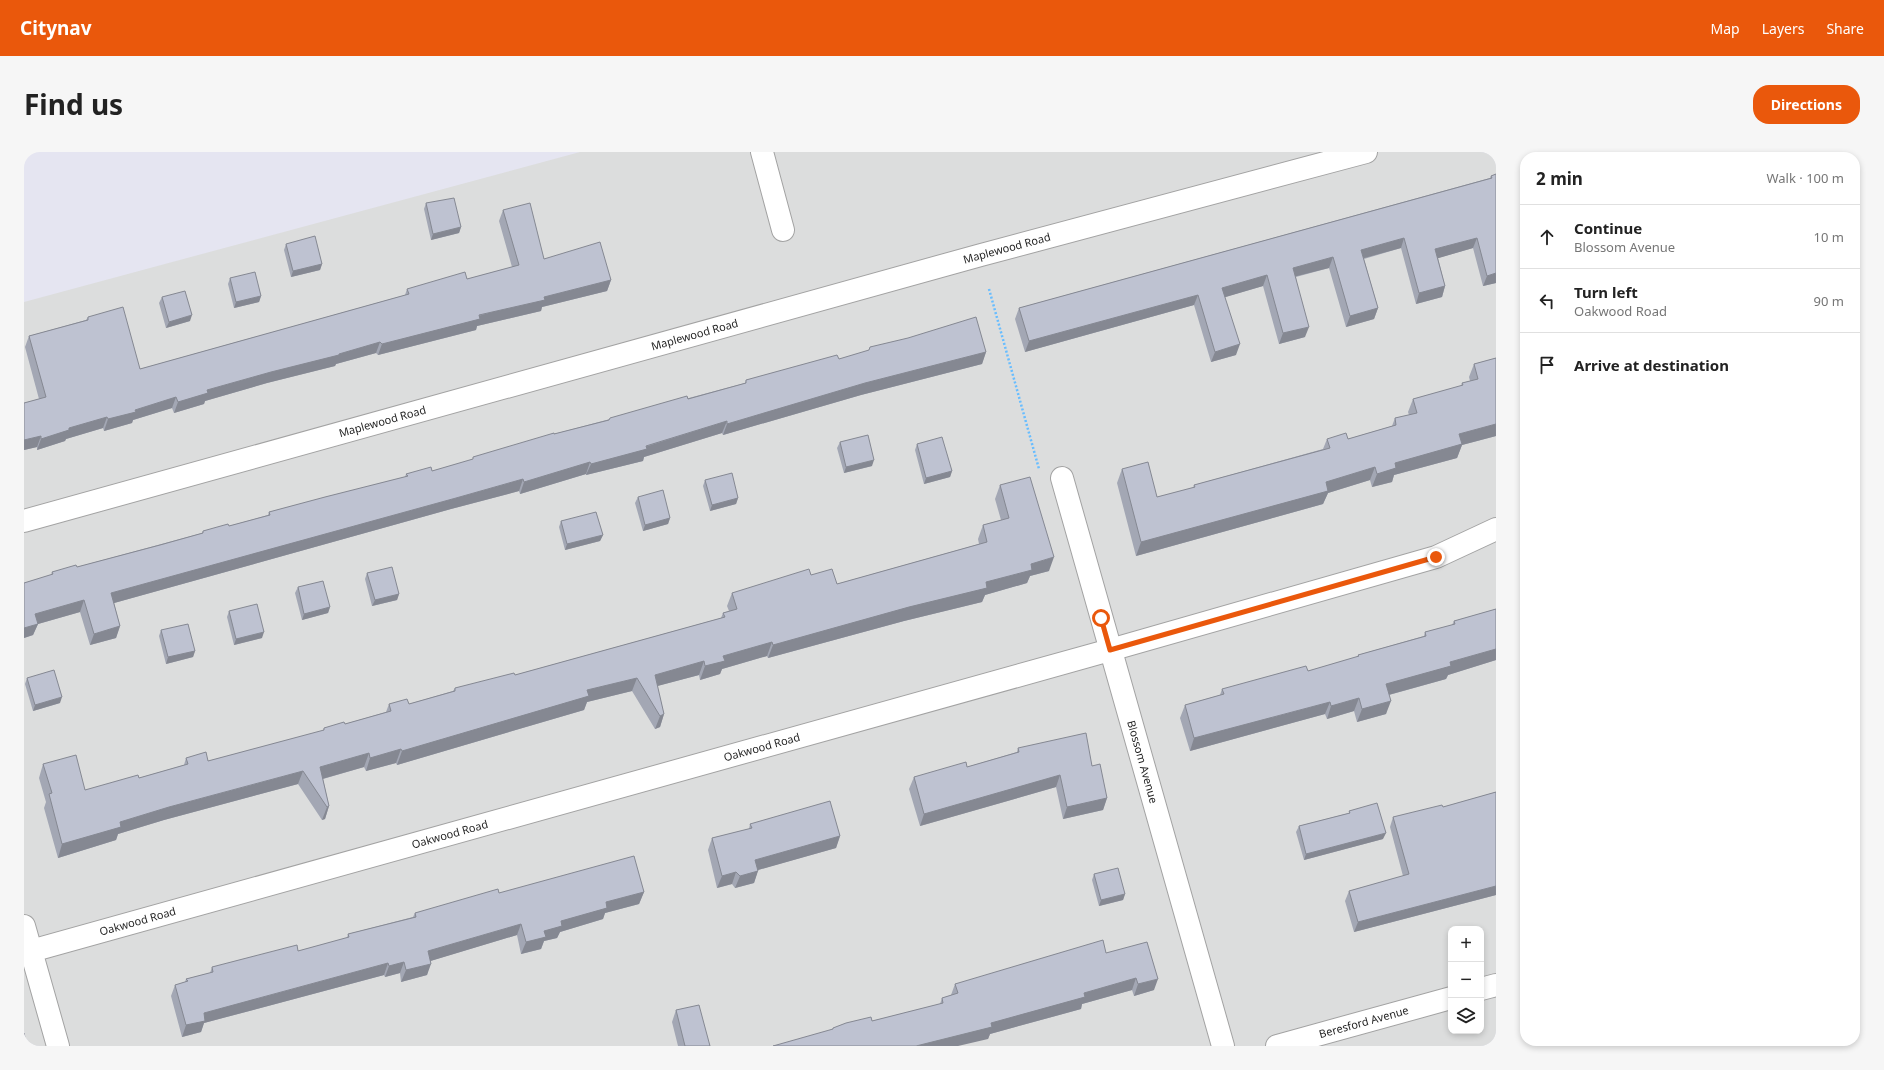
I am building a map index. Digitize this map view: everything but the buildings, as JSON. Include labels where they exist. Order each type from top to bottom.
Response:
[{"type":"street","points":[[762,152],[783,230]]},
{"type":"street","name":"Maplewood Road","points":[[24,521],[1335,156],[1366,152]]},
{"type":"street","name":"Blossom Avenue","points":[[1062,478],[1223,1046]]},
{"type":"street","name":"Oakwood Road","points":[[27,952],[1110,650],[1436,557],[1496,529]]},
{"type":"street","points":[[24,926],[27,952],[58,1046]]},
{"type":"street","points":[[1484,988],[1496,985]]},
{"type":"street","name":"Beresford Avenue","points":[[1277,1046],[1448,999]]},
{"type":"path","points":[[989,289],[1040,473]]},
{"type":"shaded area","points":[[580,152],[1496,152],[1496,1046],[24,1046],[24,302]]},
{"type":"route","points":[[1101,618],[1110,650],[1436,557]]}]
